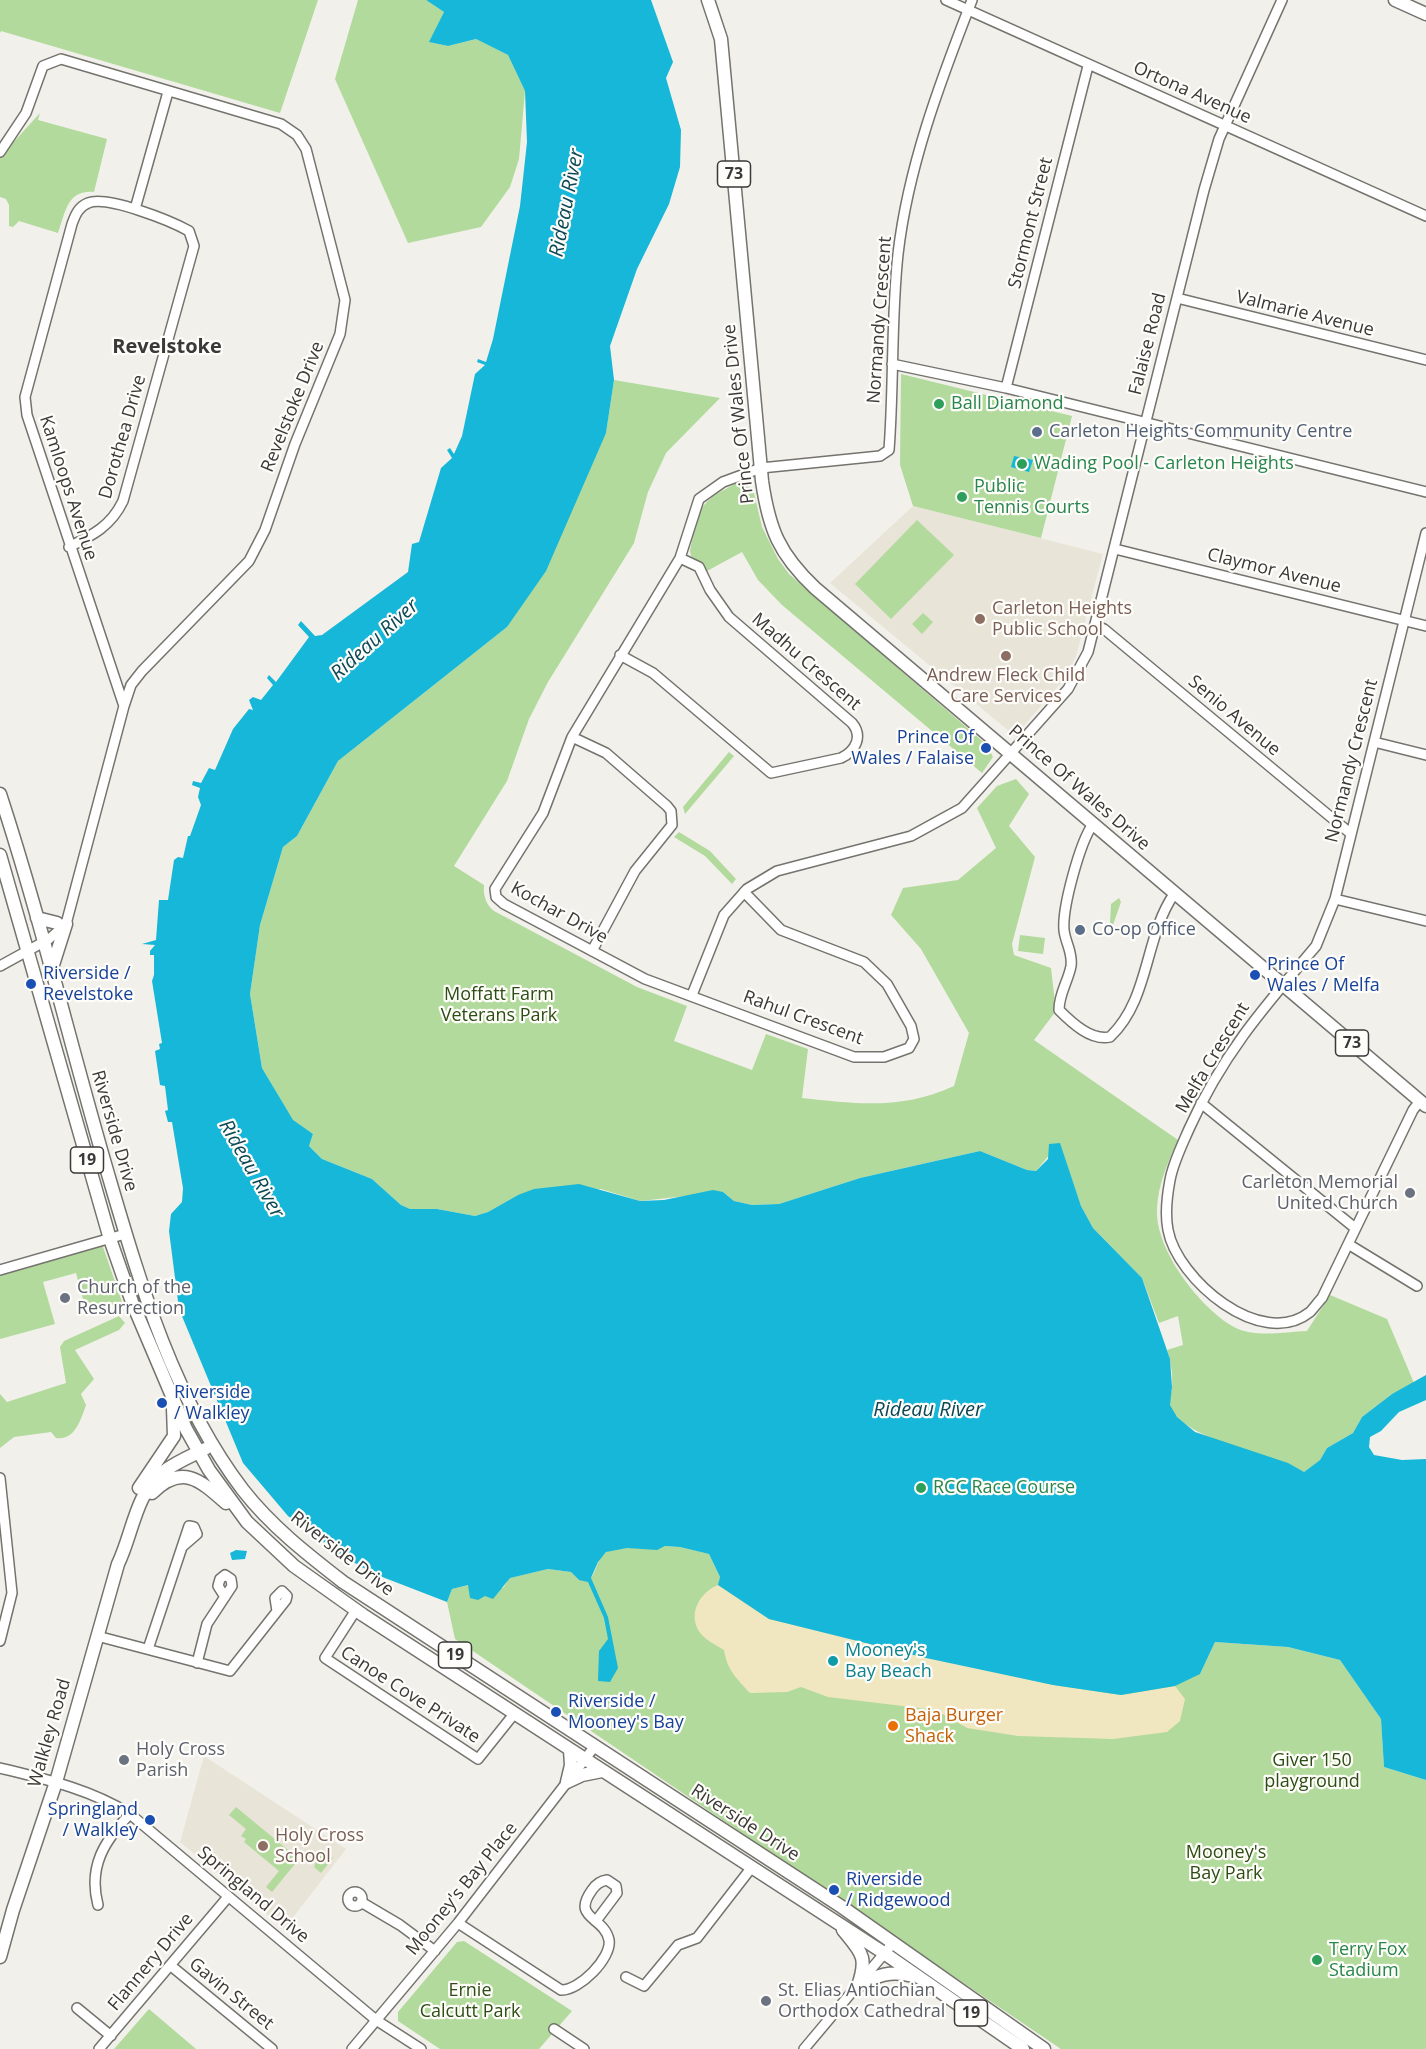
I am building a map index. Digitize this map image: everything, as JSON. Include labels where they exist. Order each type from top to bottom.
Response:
[{"type":"main road","name":"Prince Of Wales Drive","points":[[708,0],[721,39],[761,468],[771,527],[778,544],[800,574],[1012,753],[1174,894],[1423,1103]]},
{"type":"main road","points":[[1395,0],[1426,14]]},
{"type":"main road","name":"Riverside Drive","points":[[0,794],[52,969],[125,1234],[162,1341],[211,1441],[250,1498],[309,1556],[389,1613],[595,1746],[888,1948],[1044,2049]]},
{"type":"main road","name":"Riverside Drive","points":[[0,855],[110,1239],[132,1302],[171,1398],[196,1449],[247,1522],[294,1566],[356,1610],[837,1922],[888,1948],[918,1977],[1023,2049]]},
{"type":"main road","points":[[37,918],[61,923],[52,969]]},
{"type":"main road","points":[[139,1488],[174,1436],[171,1398]]},
{"type":"main road","name":"Walkley Road","points":[[118,1564],[120,1541],[139,1488],[161,1465],[211,1441]]},
{"type":"main road","name":"Walkley Road","points":[[0,1957],[13,1910],[56,1782],[118,1564],[142,1497],[154,1480],[196,1449]]},
{"type":"main road","points":[[134,1521],[158,1487],[180,1477],[202,1482],[247,1522]]},
{"type":"main road","points":[[567,1782],[571,1765],[570,1750]]},
{"type":"main road","points":[[567,1782],[582,1775],[602,1771]]},
{"type":"main road","name":"Walkley Road","points":[[0,1929],[13,1910]]},
{"type":"main road","points":[[837,1922],[861,1953],[864,1962],[858,1986]]},
{"type":"main road","points":[[858,1986],[878,1975],[893,1972],[918,1977]]},
{"type":"street","name":"Ortona Avenue","points":[[946,0],[1088,66],[1226,125],[1426,216]]},
{"type":"street","name":"Normandy Crescent","points":[[761,468],[885,454],[889,450],[898,254],[913,174],[945,70],[972,0]]},
{"type":"street","name":"Falaise Road","points":[[1012,753],[1068,689],[1088,652],[1204,190],[1226,125],[1282,0]]},
{"type":"street","name":"Revelstoke Drive","points":[[0,152],[26,113],[43,66],[62,59],[281,124],[297,135],[306,149],[345,300],[345,318],[295,444],[265,530],[249,561],[142,671],[131,686],[75,887],[61,923],[43,940],[0,966]]},
{"type":"street","name":"Stormont Street","points":[[1006,388],[1088,66]]},
{"type":"street","points":[[135,209],[168,92]]},
{"type":"street","name":"Kamloops Avenue","points":[[124,706],[69,547],[27,415],[26,397],[78,210],[88,202],[98,201],[135,209]]},
{"type":"street","name":"Dorothea Drive","points":[[69,547],[102,530],[115,518],[123,501],[194,246],[189,231],[135,209]]},
{"type":"street","name":"Valmarie Avenue","points":[[1177,298],[1426,360]]},
{"type":"street","points":[[892,364],[1006,388],[1426,492]]},
{"type":"street","name":"Kochar Drive","points":[[692,995],[645,979],[504,904],[496,897],[495,889],[543,813],[572,736],[680,558],[699,498],[723,482],[761,468]]},
{"type":"street","name":"Normandy Crescent","points":[[1283,984],[1316,946],[1335,899],[1426,533]]},
{"type":"street","name":"Claymor Avenue","points":[[1115,549],[1426,626]]},
{"type":"street","name":"Madhu Crescent","points":[[620,655],[653,673],[771,772],[841,758],[847,755],[856,744],[858,735],[852,723],[737,624],[720,605],[699,567],[680,558]]},
{"type":"street","name":"Senio Avenue","points":[[1095,625],[1104,629],[1350,833]]},
{"type":"street","points":[[572,736],[606,753],[667,806],[673,817],[672,825],[635,871],[592,951]]},
{"type":"street","points":[[1374,742],[1426,755]]},
{"type":"street","points":[[692,995],[716,930],[724,915],[744,892],[777,871],[911,836],[942,821],[962,808],[1012,753]]},
{"type":"street","points":[[1093,824],[1082,843],[1064,917],[1064,932],[1071,953],[1071,967],[1059,996],[1059,1010],[1068,1019],[1095,1037],[1110,1037],[1118,1029],[1144,983],[1162,918],[1174,894]]},
{"type":"street","name":"Rahul Crescent","points":[[692,995],[854,1057],[885,1057],[902,1053],[912,1043],[911,1026],[887,984],[867,964],[781,930],[744,892]]},
{"type":"street","points":[[1335,899],[1426,921]]},
{"type":"street","name":"Melfa Crescent","points":[[1283,984],[1242,1034],[1201,1103],[1170,1178],[1167,1229],[1179,1256],[1209,1294],[1250,1318],[1274,1323],[1295,1320],[1310,1312],[1322,1298],[1413,1110],[1423,1103]]},
{"type":"street","points":[[1201,1103],[1355,1228]]},
{"type":"street","points":[[0,1270],[125,1234]]},
{"type":"street","points":[[1348,1244],[1417,1286]]},
{"type":"street","points":[[0,1478],[12,1593],[0,1641]]},
{"type":"street","points":[[148,1649],[182,1546]]},
{"type":"street","points":[[197,1663],[207,1624],[225,1597]]},
{"type":"street","name":"Canoe Cove Private","points":[[356,1610],[325,1658],[478,1759],[514,1714]]},
{"type":"street","points":[[97,1635],[230,1671],[277,1611]]},
{"type":"street","name":"Mooney's Bay Place","points":[[352,2049],[458,1923],[595,1746]]},
{"type":"street","name":"Springland Drive","points":[[0,1768],[56,1782],[96,1796],[130,1814],[376,2020],[421,2049]]},
{"type":"street","points":[[98,1905],[93,1886],[97,1865],[111,1834],[130,1814]]},
{"type":"street","points":[[626,1977],[645,1986],[678,1945],[697,1938],[752,1867]]},
{"type":"street","name":"Flannery Drive","points":[[99,2049],[228,1897]]},
{"type":"street","points":[[361,1902],[400,1925],[435,1951]]},
{"type":"street","points":[[458,1923],[561,1990],[569,1990],[583,1982],[608,1950],[608,1936],[596,1921]]},
{"type":"street","points":[[804,2049],[888,1948]]},
{"type":"street","name":"Gavin Street","points":[[170,1965],[272,2049]]},
{"type":"street","points":[[77,2008],[111,2036]]},
{"type":"street","points":[[554,2029],[584,2049]]},
{"type":"shaded area","name":"Carleton Heights Public School","points":[[913,506],[1103,554],[1076,656],[1066,677],[1015,736],[830,583]]},
{"type":"shaded area","name":"Holy Cross School","points":[[204,1756],[346,1849],[284,1929],[180,1842]]},
{"type":"green space","points":[[0,0],[318,0],[280,113],[1,31],[0,33]]},
{"type":"green space","points":[[358,0],[426,0],[444,12],[430,42],[448,46],[476,39],[508,55],[525,91],[519,159],[510,187],[481,227],[408,243],[335,79]]},
{"type":"green space","points":[[40,113],[38,120],[107,139],[94,192],[78,194],[73,198],[58,233],[19,221],[13,227],[9,226],[9,205],[6,199],[0,197],[0,157]]},
{"type":"green space","points":[[901,374],[1072,416],[1041,538],[913,506],[900,465]]},
{"type":"green space","name":"Moffatt Farm Veterans Park","points":[[614,380],[720,398],[666,453],[648,492],[634,543],[548,682],[529,719],[507,781],[454,866],[484,885],[486,900],[494,911],[637,987],[687,1006],[674,1041],[752,1070],[766,1034],[808,1049],[802,1098],[861,1103],[898,1102],[935,1094],[954,1086],[969,1033],[921,949],[891,915],[903,888],[958,880],[996,848],[977,808],[997,786],[1016,779],[1029,794],[1009,826],[1035,857],[1012,944],[1014,955],[1051,968],[1056,1011],[1034,1040],[1178,1140],[1161,1182],[1157,1209],[1158,1225],[1163,1242],[1182,1276],[1207,1306],[1221,1318],[1234,1327],[1251,1332],[1307,1331],[1330,1295],[1387,1319],[1414,1383],[1392,1394],[1362,1417],[1353,1433],[1327,1448],[1320,1460],[1304,1472],[1208,1436],[1190,1427],[1176,1416],[1170,1405],[1172,1378],[1167,1350],[1183,1345],[1178,1316],[1159,1323],[1142,1278],[1093,1228],[1081,1206],[1059,1143],[1036,1171],[1027,1170],[980,1151],[860,1178],[779,1204],[752,1205],[734,1201],[723,1192],[640,1201],[601,1189],[518,1195],[488,1212],[475,1216],[437,1209],[410,1209],[401,1205],[372,1179],[322,1159],[309,1146],[313,1134],[293,1121],[262,1068],[250,994],[260,925],[283,847],[297,836],[338,761],[507,627],[606,433]]},
{"type":"green space","points":[[739,482],[753,489],[762,527],[778,559],[789,574],[987,745],[993,757],[982,773],[782,605],[758,580],[742,552],[707,571],[691,556],[696,524],[702,508],[715,495]]},
{"type":"green space","points":[[917,520],[954,555],[891,619],[855,584]]},
{"type":"green space","points":[[923,613],[933,622],[922,634],[912,624]]},
{"type":"green space","points":[[729,752],[734,756],[685,814],[683,807]]},
{"type":"green space","points":[[679,832],[710,851],[736,879],[732,884],[705,856],[674,837]]},
{"type":"green space","points":[[1119,898],[1121,902],[1113,925],[1110,923],[1111,904]]},
{"type":"green space","points":[[1020,935],[1045,938],[1043,954],[1018,951]]},
{"type":"green space","points":[[102,1244],[122,1302],[87,1314],[76,1273],[43,1282],[55,1324],[0,1339],[0,1276]]},
{"type":"green space","points":[[119,1316],[125,1323],[119,1330],[75,1350],[94,1379],[81,1394],[86,1405],[73,1433],[63,1438],[56,1438],[51,1432],[14,1437],[0,1448],[0,1394],[7,1402],[66,1383],[60,1347],[64,1341]]},
{"type":"green space","name":"Mooney's Bay Park","points":[[665,1546],[709,1554],[720,1577],[719,1585],[1200,1674],[1215,1642],[1288,1647],[1340,1660],[1381,1719],[1384,1767],[1426,1780],[1426,2049],[1061,2049],[455,1639],[447,1602],[452,1589],[468,1585],[485,1596],[504,1587],[509,1578],[548,1569],[571,1572],[579,1580],[591,1578],[605,1553],[619,1548],[650,1549]]},
{"type":"green space","points":[[236,1807],[299,1859],[272,1892],[266,1887],[279,1871],[244,1842],[246,1839],[241,1836],[246,1829],[229,1815]]},
{"type":"green space","points":[[325,1851],[333,1858],[321,1873],[314,1867],[316,1861],[308,1861]]},
{"type":"green space","name":"Ernie Calcutt Park","points":[[464,1941],[572,2011],[539,2049],[440,2049],[398,2021],[398,2012],[457,1942]]},
{"type":"green space","points":[[149,2009],[196,2049],[114,2049]]},
{"type":"sand","name":"Mooney's Bay Beach","points":[[718,1585],[769,1619],[1053,1685],[1121,1695],[1175,1686],[1185,1699],[1180,1721],[1167,1732],[1113,1739],[1018,1736],[967,1728],[936,1710],[828,1697],[801,1687],[787,1692],[750,1693],[730,1669],[724,1650],[706,1639],[697,1627],[695,1612],[697,1605],[711,1588]]},
{"type":"water","name":"Rideau River","points":[[426,0],[651,0],[673,62],[666,78],[681,130],[680,167],[669,204],[637,269],[610,346],[614,380],[606,433],[546,571],[507,627],[338,761],[297,836],[283,847],[260,925],[250,994],[262,1068],[293,1120],[313,1134],[309,1146],[322,1159],[372,1179],[401,1205],[410,1209],[437,1209],[475,1216],[534,1189],[579,1184],[640,1201],[664,1200],[713,1190],[723,1192],[734,1201],[752,1205],[779,1204],[860,1178],[980,1151],[1027,1170],[1036,1171],[1048,1159],[1049,1144],[1060,1143],[1081,1206],[1093,1228],[1142,1278],[1170,1359],[1172,1387],[1170,1405],[1177,1417],[1195,1432],[1288,1463],[1304,1472],[1320,1460],[1327,1448],[1353,1433],[1362,1417],[1392,1394],[1426,1375],[1426,1400],[1399,1412],[1381,1431],[1370,1437],[1369,1447],[1374,1455],[1402,1460],[1426,1459],[1426,1780],[1384,1767],[1381,1719],[1340,1660],[1288,1647],[1215,1642],[1200,1674],[1175,1686],[1121,1695],[1053,1685],[926,1658],[769,1619],[718,1585],[720,1577],[709,1554],[680,1547],[665,1546],[657,1550],[627,1548],[606,1552],[598,1562],[591,1578],[608,1617],[618,1668],[610,1682],[598,1681],[599,1651],[608,1639],[604,1618],[588,1582],[579,1580],[571,1572],[548,1569],[510,1578],[493,1599],[485,1596],[478,1600],[470,1598],[468,1585],[452,1589],[447,1602],[372,1573],[338,1553],[288,1516],[243,1463],[179,1309],[169,1231],[171,1214],[182,1202],[183,1188],[172,1122],[168,1122],[165,1111],[168,1110],[165,1086],[160,1085],[155,1051],[160,1049],[159,1044],[162,1043],[152,981],[154,955],[150,955],[155,945],[142,944],[156,940],[159,900],[168,900],[174,860],[178,857],[183,858],[188,836],[190,836],[201,805],[198,797],[200,788],[192,785],[193,781],[201,783],[209,768],[215,770],[233,729],[249,709],[253,710],[249,700],[253,697],[261,700],[273,685],[267,678],[269,675],[276,682],[309,637],[298,625],[301,621],[315,636],[322,635],[408,572],[412,544],[419,542],[441,468],[452,458],[447,450],[450,448],[454,454],[462,436],[475,374],[485,365],[477,362],[478,359],[486,362],[493,339],[520,206],[527,142],[525,91],[508,55],[476,39],[448,46],[429,42],[444,12]]},
{"type":"water","name":"Wading Pool - Carleton Heights","points":[[1014,456],[1033,460],[1029,472],[1011,467]]},
{"type":"water","points":[[236,1550],[247,1551],[245,1559],[232,1560],[230,1553]]},
{"type":"place","name":"Ball Diamond","points":[[939,404]]},
{"type":"place","name":"Carleton Heights Community Centre","points":[[1037,432]]},
{"type":"place","name":"Wading Pool - Carleton Heights","points":[[1022,464]]},
{"type":"place","name":"Public Tennis Courts","points":[[962,497]]},
{"type":"place","name":"Carleton Heights Public School","points":[[980,619]]},
{"type":"place","name":"Andrew Fleck Child Care Services","points":[[1006,656]]},
{"type":"place","name":"Prince Of Wales / Falaise","points":[[986,748]]},
{"type":"place","name":"Co-op Office","points":[[1080,930]]},
{"type":"place","name":"Prince Of Wales / Melfa","points":[[1255,975]]},
{"type":"place","name":"Riverside / Revelstoke","points":[[31,984]]},
{"type":"place","name":"Carleton Memorial United Church","points":[[1410,1193]]},
{"type":"place","name":"Church of the Resurrection","points":[[65,1298]]},
{"type":"place","name":"Riverside / Walkley","points":[[162,1403]]},
{"type":"place","name":"RCC Race Course","points":[[921,1488]]},
{"type":"place","name":"Mooney's Bay Beach","points":[[833,1661]]},
{"type":"place","name":"Riverside / Mooney's Bay","points":[[556,1712]]},
{"type":"place","name":"Baja Burger Shack","points":[[893,1726]]},
{"type":"place","name":"Holy Cross Parish","points":[[124,1760]]},
{"type":"place","name":"Springland / Walkley","points":[[150,1820]]},
{"type":"place","name":"Holy Cross School","points":[[263,1846]]},
{"type":"place","name":"Riverside / Ridgewood","points":[[834,1890]]},
{"type":"place","name":"Terry Fox Stadium","points":[[1317,1960]]},
{"type":"place","name":"St. Elias Antiochian Orthodox Cathedral","points":[[766,2001]]},
{"type":"district","name":"Revelstoke","points":[[167,347]]},
{"type":"park label","name":"Giver 150 playground","points":[[1312,1771]]}]
